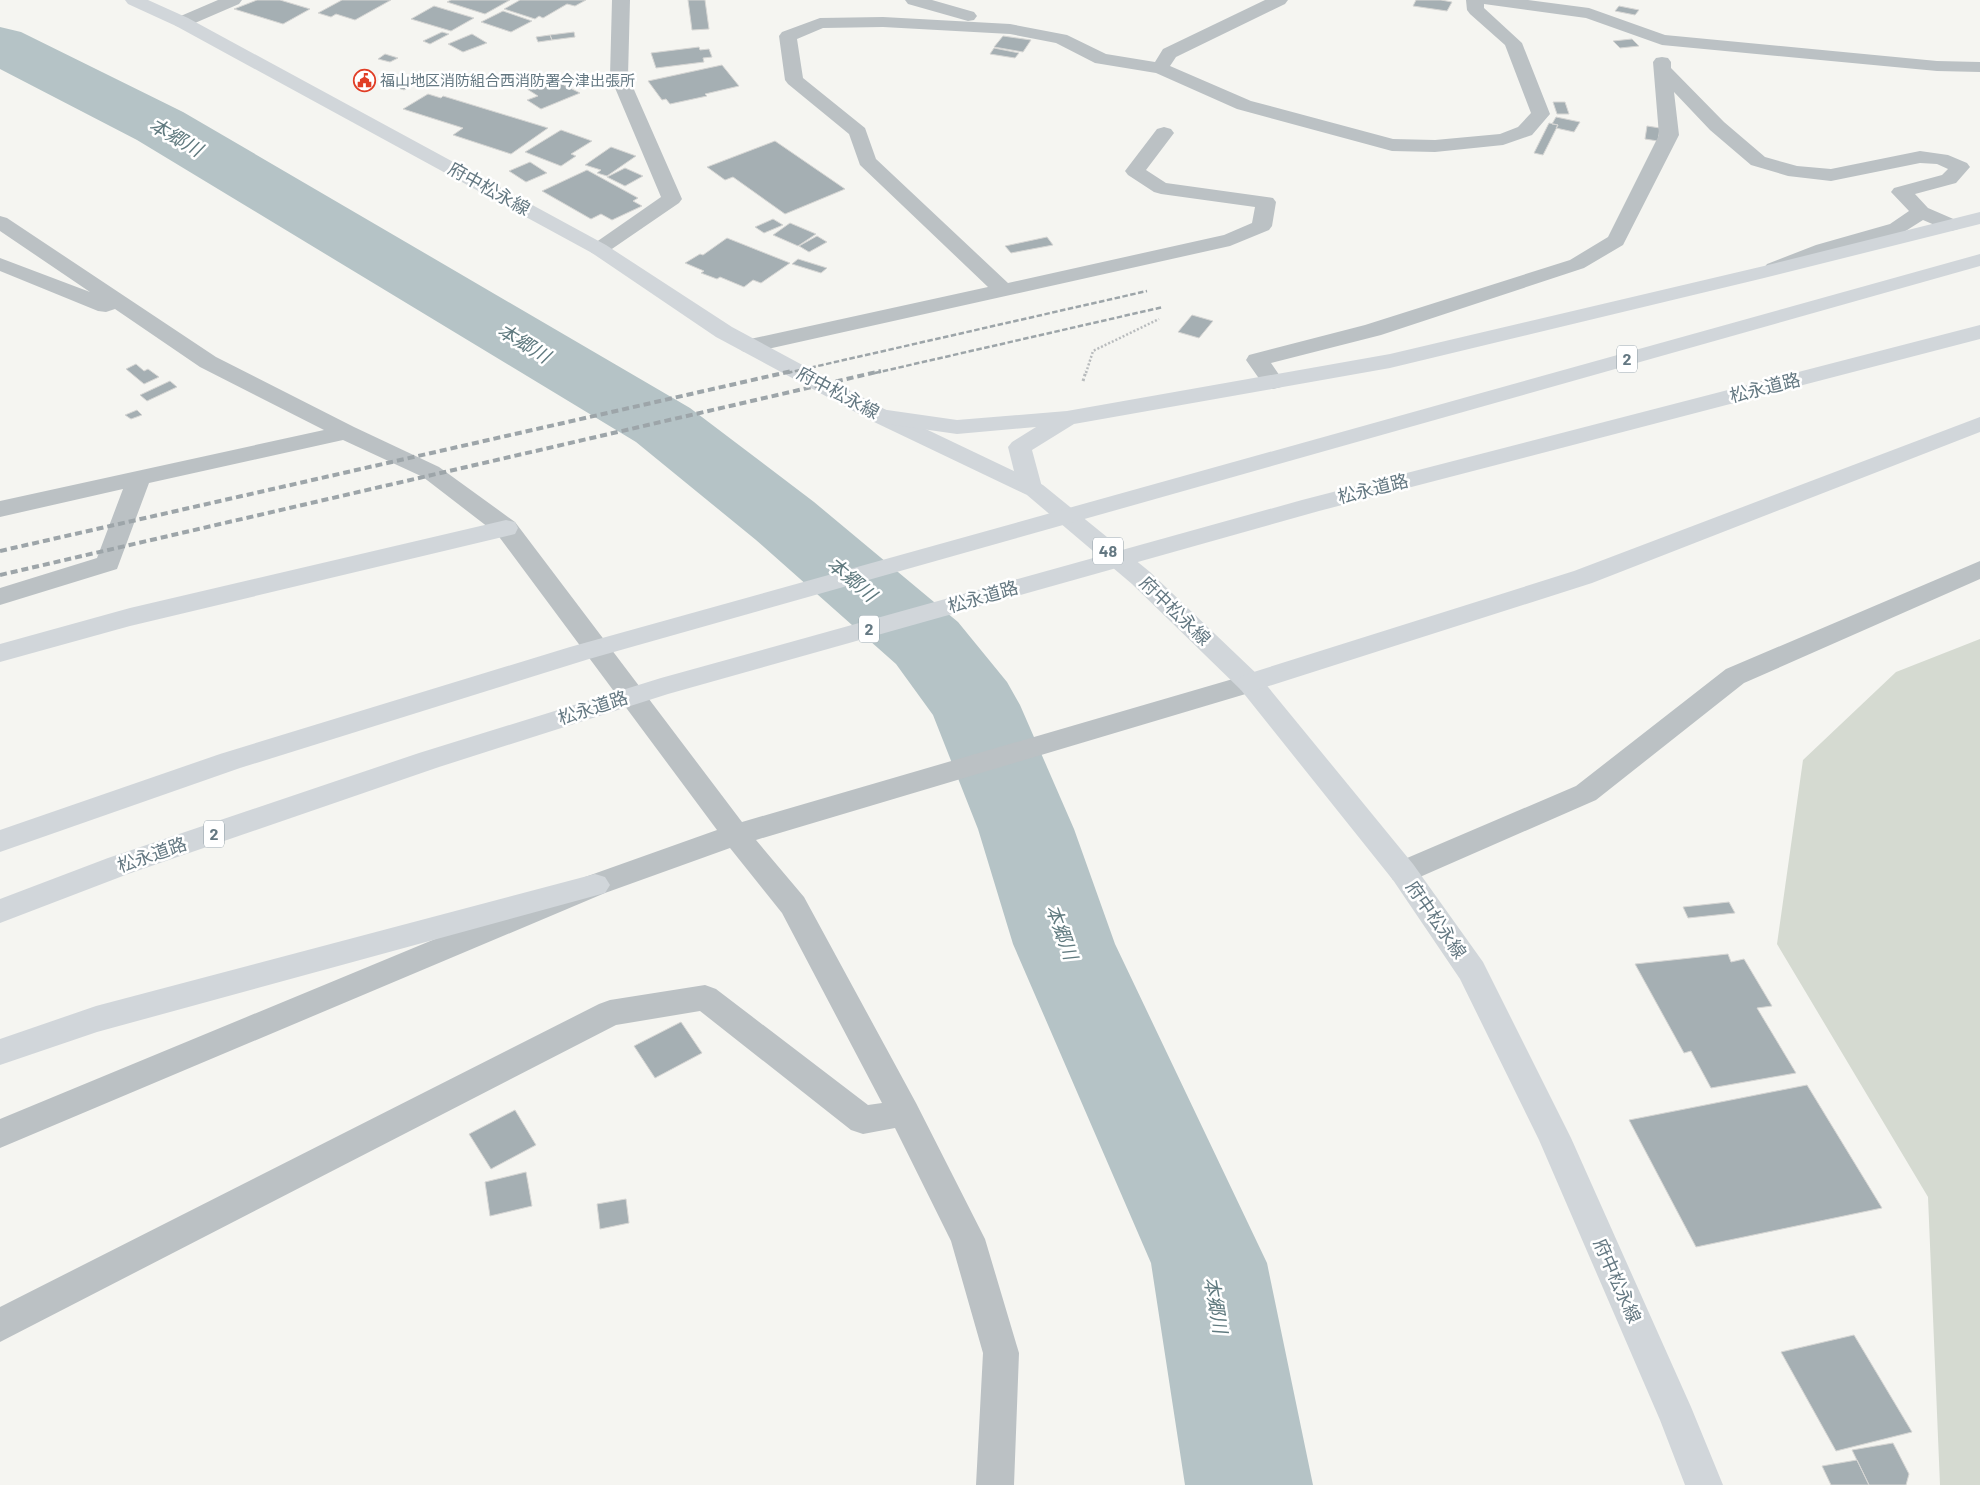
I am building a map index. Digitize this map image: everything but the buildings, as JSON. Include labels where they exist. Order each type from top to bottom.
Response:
[{"type":"main road","name":"府中松永線","points":[[134,0],[182,22],[599,249],[724,332],[880,416],[1030,487],[1141,578],[1250,683],[1403,872],[1472,971],[1555,1138],[1674,1411],[1704,1485]]},
{"type":"main road","points":[[880,416],[957,427],[1067,418],[1273,382],[1390,360],[1764,272],[1980,218]]},
{"type":"main road","name":"2","points":[[0,841],[94,806],[356,719],[631,637],[1980,260]]},
{"type":"main road","name":"松永道路","points":[[0,911],[118,866],[429,760],[661,687],[1311,505],[1980,332]]},
{"type":"main road","points":[[1030,487],[1020,447],[1067,418]]},
{"type":"main road","points":[[1250,683],[1583,577],[1980,424]]},
{"type":"main road","points":[[0,654],[130,617],[506,528]]},
{"type":"main road","points":[[0,829],[94,806]]},
{"type":"main road","points":[[0,1052],[96,1019],[595,885]]},
{"type":"street","points":[[182,22],[233,0]]},
{"type":"street","points":[[599,249],[672,199],[620,76],[622,0]]},
{"type":"street","points":[[914,0],[1010,29],[1061,39],[1101,59],[1160,68],[1244,105],[1392,145],[1435,146],[1503,139],[1525,131],[1541,114],[1513,43],[1476,10],[1475,0]]},
{"type":"street","points":[[1160,68],[1169,53],[1279,0]]},
{"type":"street","points":[[1488,0],[1589,12],[1662,40],[1937,66],[1980,67]]},
{"type":"street","points":[[1003,290],[867,161],[858,132],[794,80],[788,36],[820,23],[884,22],[1010,29]]},
{"type":"street","points":[[1273,382],[1258,360],[1373,330],[1577,264],[1616,241],[1669,135],[1662,69],[1662,40]]},
{"type":"street","points":[[1662,69],[1717,126],[1758,161],[1795,172],[1831,175],[1920,157],[1942,160],[1960,168],[1949,179],[1901,192],[1921,212],[1951,225]]},
{"type":"street","points":[[750,346],[1230,240],[1262,226],[1266,202],[1161,188],[1136,171],[1164,133]]},
{"type":"street","points":[[1764,272],[1823,250],[1897,228],[1921,212]]},
{"type":"street","points":[[0,222],[208,362],[346,432],[431,472],[506,528],[736,836],[793,905],[968,1239],[1001,1353],[995,1485]]},
{"type":"street","points":[[0,264],[154,325]]},
{"type":"street","points":[[0,509],[346,432]]},
{"type":"street","points":[[0,597],[108,564],[139,478]]},
{"type":"street","points":[[1403,872],[1586,793],[1734,676],[1980,569]]},
{"type":"street","points":[[0,1134],[595,885],[736,836],[813,812],[1250,683]]},
{"type":"street","points":[[0,1326],[610,1013],[705,998],[863,1120],[904,1114]]},
{"type":"path","points":[[1067,418],[1094,351],[1159,319]]},
{"type":"shaded area","points":[[1980,639],[1980,1485],[1940,1485],[1928,1197],[1777,944],[1803,760],[1896,672]]},
{"type":"waterway","name":"本郷川","points":[[0,45],[160,126],[663,425],[785,521],[927,643],[975,705],[1026,829],[1064,944],[1209,1263],[1249,1485]]},
{"type":"railway","points":[[787,373],[1147,291]]},
{"type":"railway","points":[[875,373],[1163,307]]},
{"type":"railway","points":[[0,551],[792,371]]},
{"type":"railway","points":[[0,575],[881,371]]},
{"type":"place","name":"福山地区消防組合西消防署今津出張所","points":[[364,81]]}]
